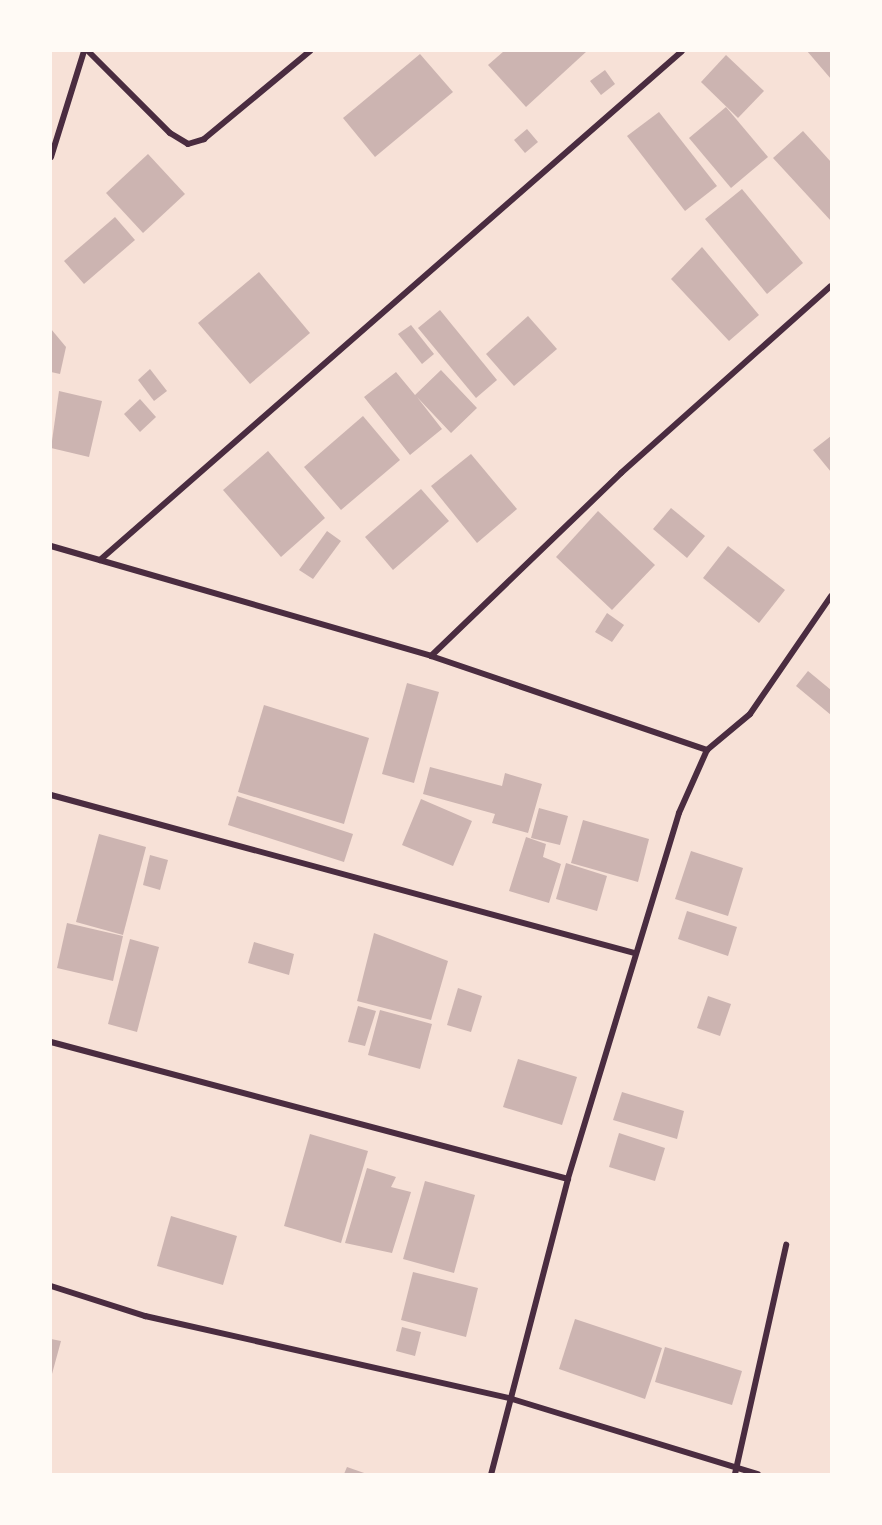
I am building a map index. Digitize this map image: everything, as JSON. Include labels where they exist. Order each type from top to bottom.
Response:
[{"type":"street","points":[[51,157],[86,51],[170,133],[188,144],[204,139],[310,51]]},
{"type":"street","points":[[100,560],[682,51]]},
{"type":"street","points":[[431,656],[621,473],[831,286]]},
{"type":"street","points":[[51,546],[431,656],[707,750]]},
{"type":"street","points":[[491,1474],[568,1179],[634,953],[679,813],[707,750],[750,714],[831,596]]},
{"type":"street","points":[[51,795],[634,953]]},
{"type":"street","points":[[51,1042],[568,1179]]},
{"type":"street","points":[[736,1470],[786,1245]]},
{"type":"street","points":[[51,1286],[145,1316],[512,1399],[736,1470],[758,1474]]},
{"type":"building","points":[[504,51],[587,51],[526,107],[488,65]]},
{"type":"building","points":[[807,51],[831,51],[831,79]]},
{"type":"building","points":[[420,54],[453,92],[375,157],[343,118]]},
{"type":"building","points":[[726,55],[764,91],[738,118],[701,82]]},
{"type":"building","points":[[605,70],[615,84],[601,95],[590,81]]},
{"type":"building","points":[[726,107],[768,157],[731,188],[689,138]]},
{"type":"building","points":[[659,112],[717,186],[685,211],[627,136]]},
{"type":"building","points":[[527,129],[538,142],[525,153],[514,140]]},
{"type":"building","points":[[803,131],[831,162],[831,221],[773,158]]},
{"type":"building","points":[[148,154],[185,194],[143,233],[106,193]]},
{"type":"building","points":[[742,189],[803,263],[767,294],[705,219]]},
{"type":"building","points":[[115,217],[135,240],[84,284],[64,261]]},
{"type":"building","points":[[702,247],[759,315],[729,341],[671,279]]},
{"type":"building","points":[[259,272],[310,333],[250,384],[198,323]]},
{"type":"building","points":[[440,310],[497,380],[476,398],[418,328]]},
{"type":"building","points":[[528,316],[557,349],[514,386],[486,354]]},
{"type":"building","points":[[411,325],[434,354],[422,364],[398,334]]},
{"type":"building","points":[[51,329],[66,347],[60,374],[51,372]]},
{"type":"building","points":[[150,369],[167,391],[154,401],[138,380]]},
{"type":"building","points":[[441,370],[477,408],[451,433],[417,397],[442,429],[410,455],[364,397],[396,372],[415,395]]},
{"type":"building","points":[[59,391],[102,401],[89,457],[51,448]]},
{"type":"building","points":[[140,399],[156,417],[140,432],[124,414]]},
{"type":"building","points":[[363,416],[400,460],[341,510],[304,467]]},
{"type":"building","points":[[831,436],[831,472],[813,450]]},
{"type":"building","points":[[268,451],[325,518],[281,557],[223,490]]},
{"type":"building","points":[[471,454],[517,509],[477,543],[431,486]]},
{"type":"building","points":[[421,489],[449,521],[393,570],[365,537]]},
{"type":"building","points":[[671,508],[705,536],[687,558],[653,529]]},
{"type":"building","points":[[598,511],[655,565],[612,610],[556,557]]},
{"type":"building","points":[[327,531],[341,541],[313,579],[299,570]]},
{"type":"building","points":[[728,546],[785,590],[759,623],[703,578]]},
{"type":"building","points":[[607,613],[624,625],[612,642],[595,632]]},
{"type":"building","points":[[808,671],[831,690],[831,715],[796,686]]},
{"type":"building","points":[[407,683],[439,692],[414,783],[382,774]]},
{"type":"building","points":[[264,705],[369,738],[344,824],[238,792]]},
{"type":"building","points":[[430,767],[502,786],[505,773],[542,784],[528,833],[492,823],[495,814],[423,794]]},
{"type":"building","points":[[237,796],[353,834],[344,862],[228,825]]},
{"type":"building","points":[[421,799],[472,821],[453,866],[402,845]]},
{"type":"building","points":[[539,808],[568,816],[560,845],[531,838]]},
{"type":"building","points":[[583,820],[649,839],[638,882],[571,863]]},
{"type":"building","points":[[99,834],[146,847],[123,935],[76,922]]},
{"type":"building","points":[[526,837],[546,844],[543,857],[561,864],[549,903],[509,891]]},
{"type":"building","points":[[691,851],[743,868],[728,916],[675,899]]},
{"type":"building","points":[[150,855],[168,860],[160,890],[143,885]]},
{"type":"building","points":[[566,863],[607,876],[597,911],[556,899]]},
{"type":"building","points":[[687,911],[737,927],[728,956],[678,939]]},
{"type":"building","points":[[67,923],[123,936],[113,981],[57,968]]},
{"type":"building","points":[[374,933],[448,961],[431,1020],[357,1001]]},
{"type":"building","points":[[130,939],[159,947],[137,1032],[108,1024]]},
{"type":"building","points":[[254,942],[294,954],[289,975],[248,963]]},
{"type":"building","points":[[458,988],[482,996],[471,1032],[447,1025]]},
{"type":"building","points":[[708,996],[731,1004],[720,1036],[697,1028]]},
{"type":"building","points":[[358,1006],[376,1011],[365,1046],[348,1042]]},
{"type":"building","points":[[380,1010],[432,1024],[420,1069],[368,1055]]},
{"type":"building","points":[[518,1059],[577,1077],[562,1125],[503,1107]]},
{"type":"building","points":[[622,1092],[684,1111],[677,1139],[613,1120]]},
{"type":"building","points":[[619,1133],[665,1148],[655,1181],[609,1167]]},
{"type":"building","points":[[310,1134],[368,1151],[341,1243],[284,1226]]},
{"type":"building","points":[[367,1168],[396,1177],[391,1187],[411,1192],[392,1253],[345,1243]]},
{"type":"building","points":[[425,1181],[475,1195],[454,1273],[403,1259]]},
{"type":"building","points":[[171,1216],[237,1236],[223,1285],[157,1266]]},
{"type":"building","points":[[413,1272],[478,1288],[466,1337],[401,1320]]},
{"type":"building","points":[[575,1319],[662,1348],[645,1399],[559,1369]]},
{"type":"building","points":[[402,1327],[421,1332],[415,1356],[396,1351]]},
{"type":"building","points":[[51,1339],[61,1341],[52,1374],[51,1374]]},
{"type":"building","points":[[665,1347],[742,1371],[732,1405],[655,1382]]},
{"type":"building","points":[[347,1467],[367,1474],[344,1474]]}]
